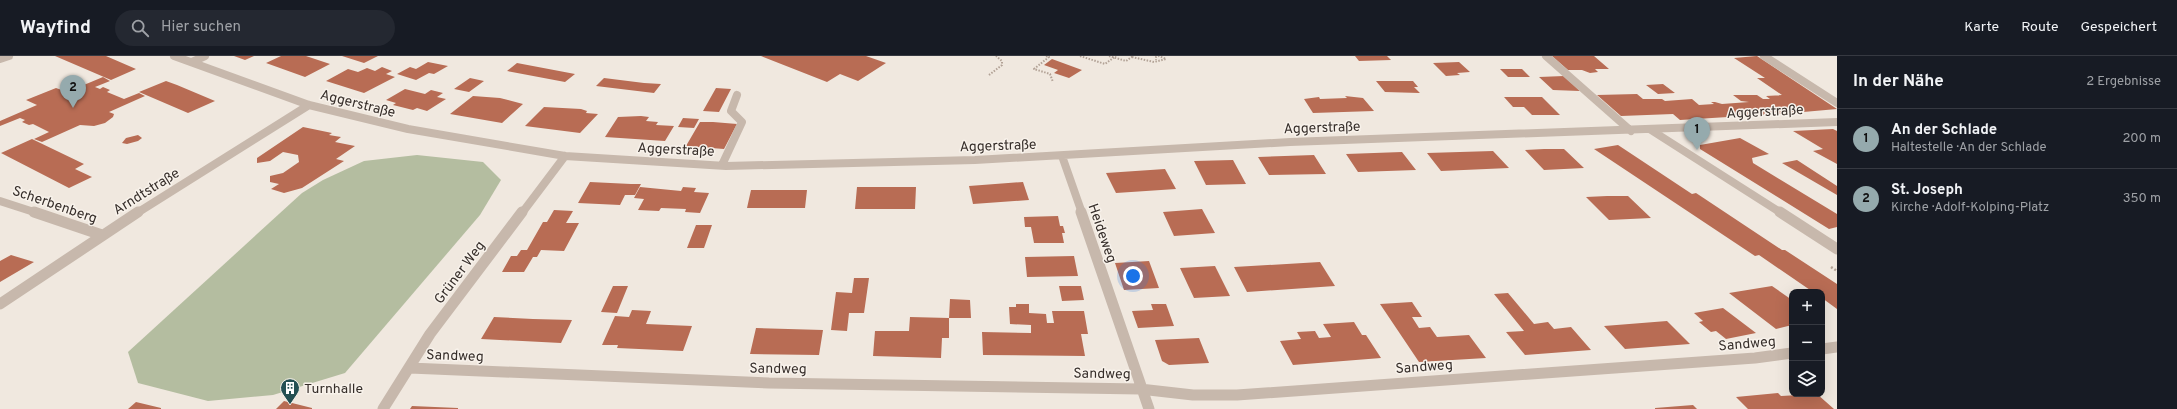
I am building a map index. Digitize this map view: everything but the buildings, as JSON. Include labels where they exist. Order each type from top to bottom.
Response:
[{"type":"street","points":[[0,59],[9,56]]},
{"type":"street","name":"Aggerstraße","points":[[174,56],[309,105],[408,130],[565,156],[722,166],[975,160],[1290,142],[1631,131],[1837,122]]},
{"type":"street","points":[[192,62],[205,56]]},
{"type":"street","points":[[1546,56],[1631,131]]},
{"type":"street","points":[[1764,56],[1837,103]]},
{"type":"street","points":[[1777,56],[1837,95]]},
{"type":"street","points":[[722,166],[742,122],[731,111],[737,96]]},
{"type":"street","name":"Arndtstraße","points":[[0,304],[102,235],[309,105]]},
{"type":"street","points":[[1651,130],[1837,249]]},
{"type":"street","name":"Grüner Weg","points":[[383,409],[430,334],[565,156]]},
{"type":"street","name":"Heideweg","points":[[1062,156],[1140,389],[1149,409]]},
{"type":"street","name":"Scherbenberg","points":[[0,201],[102,235]]},
{"type":"street","points":[[1825,349],[1837,347]]},
{"type":"street","name":"Sandweg","points":[[410,368],[769,383],[1140,389],[1193,395],[1237,395],[1755,358],[1789,353]]},
{"type":"path","points":[[989,75],[1002,65],[1002,61],[996,56]]},
{"type":"path","points":[[1049,56],[1034,69],[1050,74],[1053,82]]},
{"type":"path","points":[[1080,56],[1105,64],[1115,57]]},
{"type":"path","points":[[1109,56],[1126,62],[1132,57],[1145,61],[1162,61],[1166,59],[1159,56],[1156,57],[1156,60]]},
{"type":"green space","points":[[417,155],[483,162],[501,180],[480,215],[345,373],[273,395],[208,401],[138,383],[128,352],[302,193],[323,180],[364,161]]},
{"type":"place","name":"St. Joseph","points":[[73,108]]},
{"type":"place","name":"An der Schlade","points":[[1697,150]]},
{"type":"place","name":"Turnhalle","points":[[290,405]]}]
